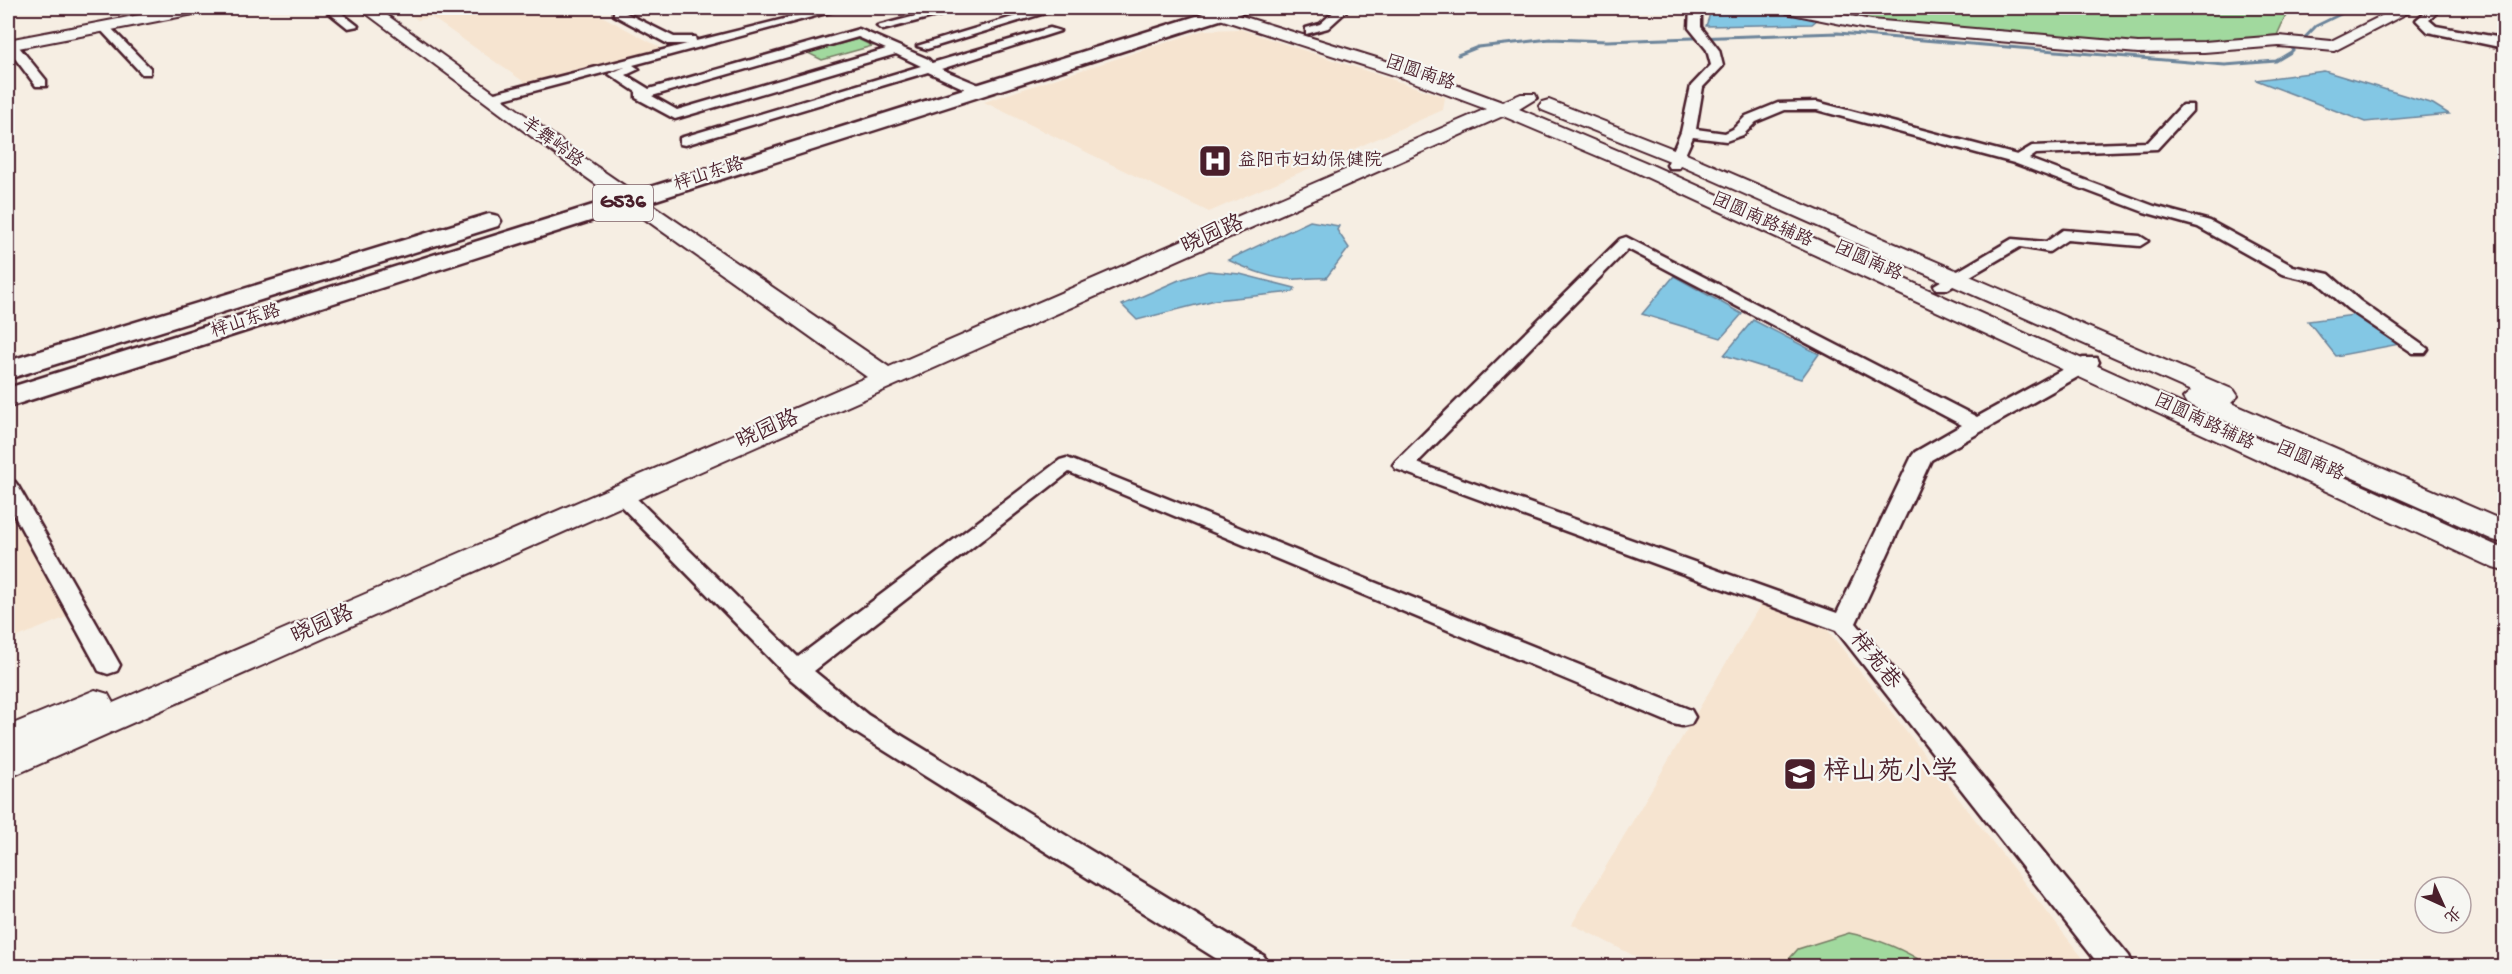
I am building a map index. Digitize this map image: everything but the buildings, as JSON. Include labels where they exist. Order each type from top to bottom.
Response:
[{"type":"highway","name":"梓山东路","points":[[587,191],[1182,8]]},
{"type":"highway","name":"梓山东路","points":[[8,398],[1229,9]]},
{"type":"highway","name":"梓山东路","points":[[8,370],[507,216]]},
{"type":"street","points":[[41,83],[9,45],[199,8]]},
{"type":"street","points":[[328,8],[352,26]]},
{"type":"street","name":"羊舞岭路","points":[[367,8],[609,184],[880,374]]},
{"type":"street","points":[[606,8],[672,40],[697,39],[818,8]]},
{"type":"street","points":[[618,13],[641,8]]},
{"type":"street","points":[[883,26],[960,8]]},
{"type":"street","points":[[923,46],[1042,12],[1042,8]]},
{"type":"street","points":[[1315,30],[1344,8]]},
{"type":"street","points":[[1676,161],[1689,132],[1697,86],[1717,66],[1717,57],[1695,28],[1695,8]]},
{"type":"street","points":[[1787,8],[1871,25],[2138,48],[2300,43],[2334,46],[2409,8]]},
{"type":"street","points":[[2436,8],[2422,20],[2432,29],[2498,40],[2505,44]]},
{"type":"street","name":"团圆南路","points":[[1229,9],[1315,30],[1676,161],[2505,533]]},
{"type":"street","name":"团圆南路辅路","points":[[1229,9],[1401,69],[1506,101],[1738,210],[2086,365],[2505,561]]},
{"type":"street","points":[[492,98],[841,11]]},
{"type":"street","points":[[647,93],[615,74],[841,11]]},
{"type":"street","points":[[102,26],[146,70]]},
{"type":"street","points":[[685,141],[1054,31]]},
{"type":"street","points":[[897,50],[675,115],[641,95],[859,33],[924,62],[929,68],[979,90]]},
{"type":"street","name":"晓园路","points":[[8,741],[880,374],[1506,101]]},
{"type":"street","points":[[1689,132],[1726,137],[1738,132],[1751,119],[1783,106],[1817,106],[2019,160],[2109,195],[2204,224],[2288,270],[2323,278],[2354,305],[2419,348]]},
{"type":"street","points":[[2019,160],[2032,150],[2152,146],[2187,108]]},
{"type":"street","points":[[1948,282],[2018,242],[2049,247],[2063,235],[2140,241]]},
{"type":"street","points":[[1844,624],[1403,465],[1626,242],[1977,425]]},
{"type":"street","name":"团圆南路辅路","points":[[1948,282],[2505,519]]},
{"type":"street","name":"团圆南路","points":[[2086,365],[2505,550]]},
{"type":"street","name":"梓苑巷","points":[[2086,365],[1922,456],[1844,624],[2118,966]]},
{"type":"street","name":"晓园路","points":[[8,764],[621,495],[880,374]]},
{"type":"street","points":[[797,671],[1067,464],[1682,717]]},
{"type":"street","points":[[8,486],[108,665]]},
{"type":"street","points":[[621,495],[797,671],[859,722],[1253,966]]},
{"type":"shaded area","points":[[399,8],[587,8],[663,49],[527,84],[431,17],[418,20]]},
{"type":"shaded area","name":"益阳市妇幼保健院","points":[[1240,29],[1445,97],[1443,110],[1209,212],[984,102],[1204,30]]},
{"type":"shaded area","points":[[8,507],[74,614],[8,641]]},
{"type":"shaded area","name":"梓山苑小学","points":[[1762,602],[1823,624],[2089,966],[1654,966],[1572,924]]},
{"type":"green space","points":[[1808,8],[2292,8],[2289,9],[2277,35],[2192,44],[2108,42],[1868,21]]},
{"type":"green space","points":[[858,39],[872,46],[822,60],[808,53]]},
{"type":"green space","points":[[1849,933],[1891,945],[1929,966],[1783,966],[1798,949]]},
{"type":"water","points":[[1712,8],[1764,8],[1817,20],[1812,24],[1706,26]]},
{"type":"water","points":[[2324,71],[2433,104],[2449,114],[2365,122],[2256,80]]},
{"type":"water","points":[[1310,221],[1339,226],[1337,230],[1349,248],[1326,278],[1280,278],[1262,274],[1228,260]]},
{"type":"water","points":[[1208,271],[1240,274],[1295,288],[1293,292],[1215,300],[1137,320],[1122,305],[1179,280]]},
{"type":"water","points":[[1674,276],[1742,314],[1721,338],[1642,314]]},
{"type":"water","points":[[2354,315],[2405,343],[2336,356],[2308,321]]},
{"type":"water","points":[[1753,320],[1819,354],[1801,379],[1724,355]]},
{"type":"waterway","points":[[1458,55],[1478,47],[1550,39],[1607,41],[1838,33],[2225,65],[2276,61],[2291,52],[2316,26],[2353,8]]},
{"type":"place","name":"益阳市妇幼保健院","points":[[1215,161]]},
{"type":"place","name":"梓山苑小学","points":[[1800,774]]}]
